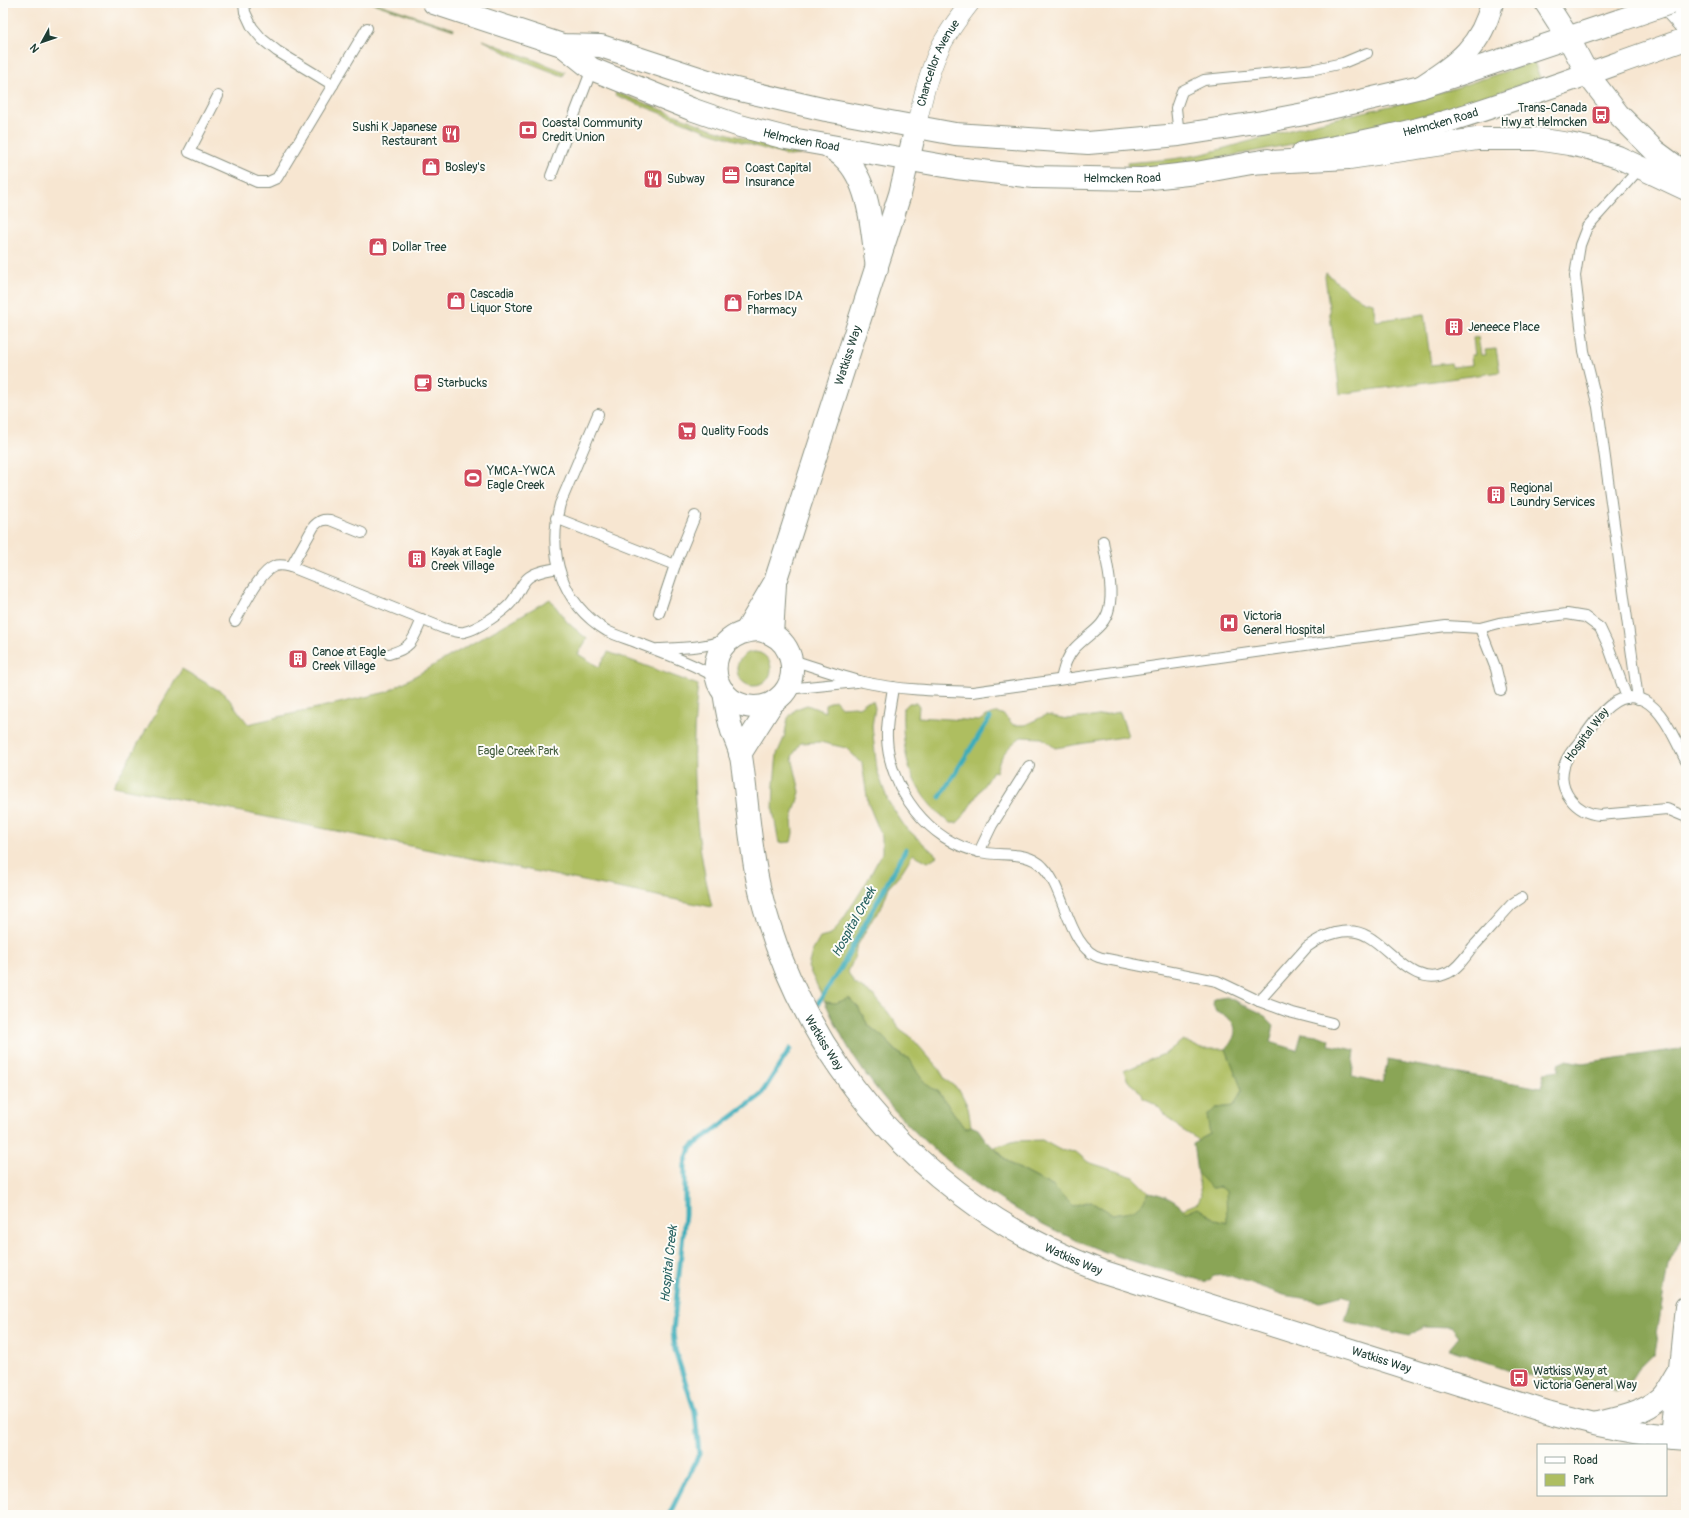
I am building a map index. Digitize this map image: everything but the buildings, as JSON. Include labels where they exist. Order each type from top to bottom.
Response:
[{"type":"main road","name":"Helmcken Road","points":[[434,3],[562,45],[601,46],[723,86],[826,110],[955,134],[1088,143],[1179,135],[1304,114],[1421,87],[1569,39],[1670,3]]},
{"type":"main road","points":[[1421,87],[1457,63],[1472,48],[1482,32],[1492,3]]},
{"type":"main road","points":[[1546,3],[1569,39],[1588,75],[1618,114],[1655,151],[1686,174]]},
{"type":"main road","points":[[1666,3],[1686,25]]},
{"type":"main road","name":"Helmcken Road","points":[[562,45],[592,69],[692,109],[740,126],[786,138],[956,168],[1034,177],[1142,179],[1166,177],[1249,164],[1363,142],[1450,120],[1588,75],[1686,39]]},
{"type":"main road","name":"Watkiss Way","points":[[772,634],[775,582],[900,194],[916,127]]},
{"type":"main road","points":[[1249,164],[1349,158],[1477,139],[1536,139],[1593,149],[1641,167],[1686,189]]},
{"type":"main road","points":[[827,146],[843,156],[852,166],[861,184],[869,212],[877,268]]},
{"type":"main road","name":"Watkiss Way","points":[[738,634],[775,582]]},
{"type":"main road","points":[[740,754],[771,705],[787,689],[792,675],[792,660],[784,645],[772,634],[759,630],[738,634],[720,649],[716,663],[720,685],[734,702],[745,706],[759,707],[771,705]]},
{"type":"main road","name":"Watkiss Way","points":[[720,685],[731,729],[740,754],[750,832],[760,891],[776,943],[798,997],[827,1049],[862,1098],[898,1139],[950,1186],[978,1207],[1031,1240],[1101,1271],[1482,1392],[1592,1424],[1637,1433],[1680,1437]]},
{"type":"main road","points":[[1680,1437],[1686,1307]]},
{"type":"main road","points":[[1592,1424],[1622,1417],[1642,1410],[1661,1398],[1683,1377]]},
{"type":"street","name":"Chancellor Avenue","points":[[916,127],[930,73],[939,49],[950,29],[970,3]]},
{"type":"lane","points":[[244,3],[252,27],[262,40],[277,51],[333,85]]},
{"type":"lane","points":[[218,96],[189,152],[257,182],[268,182],[278,178],[367,28]]},
{"type":"lane","points":[[1179,135],[1176,108],[1182,91],[1204,80],[1315,69],[1343,63],[1367,53]]},
{"type":"lane","points":[[551,176],[592,69]]},
{"type":"lane","points":[[1638,699],[1598,407],[1584,351],[1575,276],[1580,245],[1587,228],[1641,167]]},
{"type":"lane","points":[[598,414],[560,504],[556,518],[554,539],[558,568],[562,579],[576,602],[597,623],[608,631],[693,665],[720,685]]},
{"type":"lane","points":[[659,613],[675,565],[695,516]]},
{"type":"lane","points":[[556,518],[675,565]]},
{"type":"lane","points":[[291,567],[314,526],[319,521],[324,519],[330,520],[362,533]]},
{"type":"lane","points":[[1061,679],[1064,665],[1070,654],[1081,642],[1101,625],[1109,609],[1110,591],[1103,541]]},
{"type":"lane","points":[[235,621],[262,576],[275,566],[282,565],[291,567],[456,632],[470,630],[502,612],[508,607],[523,584],[531,575],[558,568]]},
{"type":"lane","points":[[792,660],[863,682],[893,687],[973,692],[1061,679],[1161,660],[1349,634],[1446,626],[1480,628],[1499,623],[1567,614],[1585,617],[1596,625],[1605,636],[1627,698],[1638,699],[1650,705],[1662,718],[1686,760]]},
{"type":"lane","points":[[389,654],[402,651],[407,647],[416,634],[422,619]]},
{"type":"lane","points":[[1480,628],[1496,669],[1501,690]]},
{"type":"lane","points":[[654,649],[712,645],[738,634]]},
{"type":"lane","points":[[787,689],[863,682]]},
{"type":"lane","points":[[893,687],[887,738],[892,768],[906,797],[938,834],[956,844],[979,852],[1025,855],[1036,860],[1052,878],[1079,940],[1090,953],[1097,957],[1217,981],[1259,1001],[1289,1012],[1332,1023]]},
{"type":"lane","name":"Hospital Way","points":[[1627,698],[1617,701],[1604,711],[1568,758],[1564,767],[1564,784],[1568,796],[1574,803],[1586,812],[1593,814],[1600,815],[1667,809],[1686,817]]},
{"type":"lane","points":[[979,852],[992,825],[1029,766]]},
{"type":"lane","points":[[1259,1001],[1307,947],[1316,940],[1337,933],[1356,932],[1367,936],[1414,972],[1431,977],[1440,976],[1456,967],[1512,904],[1522,898]]},
{"type":"green space","points":[[372,3],[377,3],[454,30]]},
{"type":"green space","points":[[483,40],[565,72],[563,76],[514,57]]},
{"type":"green space","points":[[1534,62],[1540,78],[1477,100],[1427,115],[1365,130],[1199,162],[1128,169],[1127,163],[1173,159],[1203,154],[1320,122],[1398,104],[1455,88]]},
{"type":"green space","points":[[616,92],[712,129],[801,155],[788,156],[709,132],[615,95]]},
{"type":"green space","points":[[1326,273],[1359,299],[1373,303],[1376,321],[1424,314],[1431,365],[1451,363],[1452,367],[1472,365],[1471,355],[1475,355],[1473,338],[1478,337],[1481,355],[1486,355],[1485,350],[1496,349],[1500,372],[1340,394],[1325,276]]},
{"type":"green space","name":"Eagle Creek Park","points":[[550,599],[567,622],[587,639],[578,654],[599,667],[608,652],[698,685],[694,741],[695,797],[701,852],[712,907],[113,786],[182,669],[225,694],[248,724],[387,692]]},
{"type":"green space","points":[[751,652],[757,652],[761,653],[768,659],[771,669],[770,676],[764,683],[757,686],[751,686],[747,685],[740,679],[737,672],[737,666],[738,662],[744,655]]},
{"type":"green space","points":[[835,700],[841,707],[859,707],[866,702],[873,701],[875,708],[872,726],[877,770],[888,801],[905,827],[937,856],[928,862],[913,854],[899,876],[889,887],[881,909],[873,918],[856,948],[855,956],[848,972],[854,983],[874,996],[900,1029],[910,1036],[939,1069],[945,1079],[960,1091],[968,1107],[971,1126],[965,1129],[938,1091],[933,1089],[925,1082],[909,1058],[902,1056],[868,1025],[858,1007],[825,1002],[808,967],[812,952],[820,938],[831,935],[842,921],[865,885],[882,853],[882,837],[868,803],[862,763],[846,748],[820,742],[800,743],[792,757],[800,792],[792,819],[793,833],[791,842],[779,843],[773,810],[774,785],[777,754],[784,738],[788,718],[796,709],[807,705],[825,712],[825,704]]},
{"type":"green space","points":[[909,703],[916,703],[919,707],[918,717],[979,721],[989,715],[998,713],[1005,716],[1013,725],[1025,725],[1046,715],[1067,719],[1092,717],[1120,712],[1128,736],[1055,748],[1042,738],[1021,737],[1005,752],[996,772],[993,771],[962,818],[957,823],[950,823],[928,802],[910,770],[903,734],[903,709]]},
{"type":"green space","points":[[1227,997],[1261,1013],[1274,1026],[1270,1042],[1297,1050],[1302,1033],[1317,1035],[1330,1040],[1329,1045],[1355,1050],[1352,1076],[1382,1083],[1388,1060],[1541,1088],[1545,1072],[1559,1070],[1558,1064],[1567,1060],[1582,1063],[1686,1048],[1686,1231],[1668,1265],[1654,1354],[1638,1370],[1629,1384],[1616,1392],[1597,1385],[1565,1385],[1516,1372],[1449,1349],[1459,1337],[1451,1327],[1423,1326],[1410,1336],[1345,1321],[1351,1300],[1343,1295],[1320,1301],[1284,1295],[1228,1275],[1214,1276],[1207,1282],[1126,1259],[1066,1236],[1034,1219],[971,1180],[942,1157],[915,1132],[890,1105],[867,1076],[844,1040],[825,1002],[836,1003],[849,998],[858,1007],[868,1025],[884,1038],[901,1056],[909,1058],[921,1078],[929,1086],[938,1091],[965,1129],[971,1126],[978,1129],[985,1139],[1010,1164],[1054,1187],[1073,1206],[1091,1201],[1112,1214],[1125,1212],[1139,1207],[1146,1199],[1149,1192],[1169,1199],[1178,1204],[1186,1212],[1198,1208],[1216,1220],[1227,1223],[1226,1191],[1219,1187],[1212,1188],[1197,1173],[1193,1143],[1210,1134],[1207,1116],[1216,1108],[1234,1106],[1242,1090],[1226,1049],[1234,1037],[1234,1027],[1229,1018],[1216,1012],[1213,1005],[1214,999]]},
{"type":"green space","points":[[1183,1040],[1202,1049],[1226,1049],[1242,1089],[1234,1106],[1216,1108],[1210,1134],[1199,1140],[1179,1128],[1154,1103],[1143,1098],[1136,1087],[1128,1081],[1124,1071],[1166,1053]]},
{"type":"green space","points":[[1042,1140],[1060,1150],[1076,1152],[1088,1162],[1134,1177],[1149,1192],[1146,1199],[1135,1210],[1112,1214],[1091,1201],[1073,1206],[1054,1187],[1011,1164],[994,1147],[1016,1141]]},
{"type":"green space","points":[[1197,1173],[1212,1188],[1219,1187],[1227,1191],[1228,1223],[1216,1220],[1198,1208],[1186,1212],[1183,1209],[1198,1203],[1201,1196]]},
{"type":"waterway","name":"Hospital Creek","points":[[940,797],[990,718]]},
{"type":"waterway","name":"Hospital Creek","points":[[818,1003],[841,968],[906,849]]},
{"type":"waterway","name":"Hospital Creek","points":[[669,1515],[699,1454],[695,1412],[675,1350],[673,1332],[685,1215],[685,1165],[690,1148],[760,1096],[790,1049]]},
{"type":"place","name":"Trans-Canada Hwy at Helmcken","points":[[1601,115]]},
{"type":"place","name":"Coastal Community Credit Union","points":[[528,130]]},
{"type":"place","name":"Sushi K Japanese Restaurant","points":[[451,134]]},
{"type":"place","name":"Bosley's","points":[[431,167]]},
{"type":"place","name":"Coast Capital Insurance","points":[[731,175]]},
{"type":"place","name":"Subway","points":[[653,179]]},
{"type":"place","name":"Dollar Tree","points":[[378,247]]},
{"type":"place","name":"Cascadia Liquor Store","points":[[456,301]]},
{"type":"place","name":"Forbes IDA Pharmacy","points":[[733,303]]},
{"type":"place","name":"Jeneece Place","points":[[1454,327]]},
{"type":"place","name":"Starbucks","points":[[423,383]]},
{"type":"place","name":"Quality Foods","points":[[687,431]]},
{"type":"place","name":"YMCA-YWCA Eagle Creek","points":[[473,478]]},
{"type":"place","name":"Regional Laundry Services","points":[[1496,495]]},
{"type":"place","name":"Kayak at Eagle Creek Village","points":[[417,559]]},
{"type":"place","name":"Victoria General Hospital","points":[[1229,623]]},
{"type":"place","name":"Canoe at Eagle Creek Village","points":[[298,659]]},
{"type":"place","name":"Watkiss Way at Victoria General Way","points":[[1519,1378]]}]
